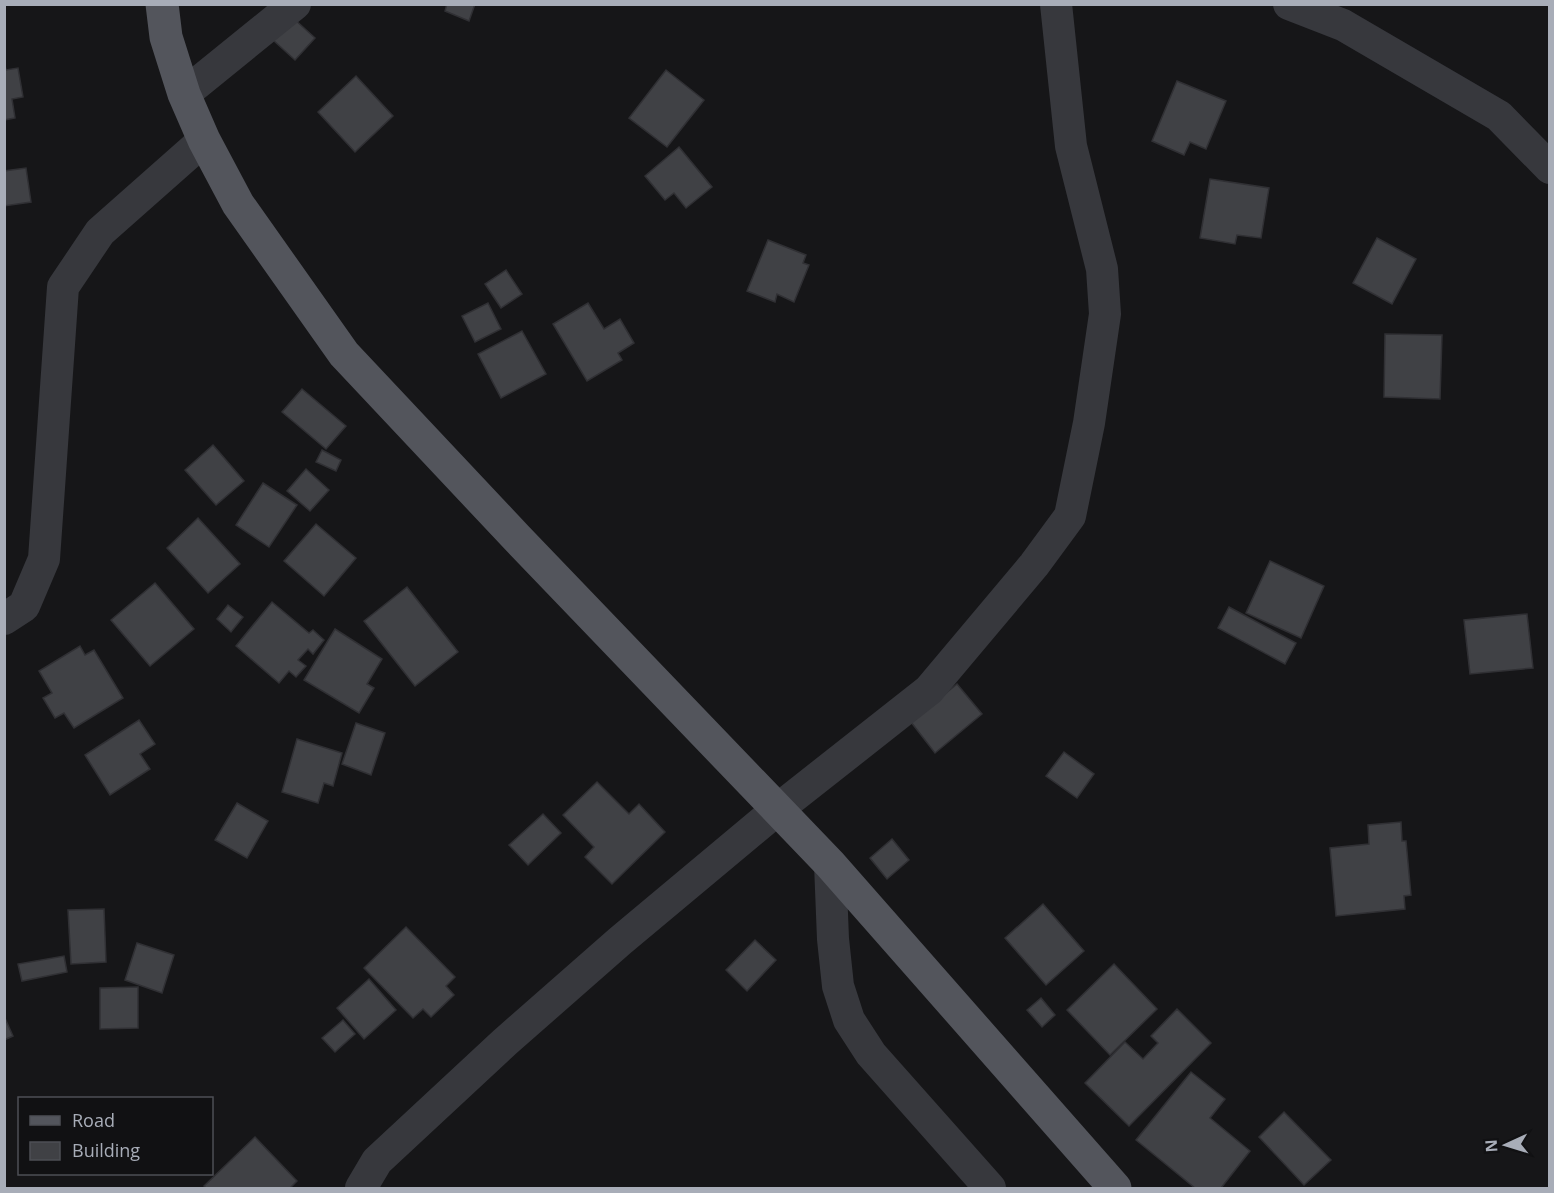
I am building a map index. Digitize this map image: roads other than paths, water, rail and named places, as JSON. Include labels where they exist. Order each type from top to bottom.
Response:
[{"type":"main road","points":[[162,4],[166,36],[183,94],[204,140],[238,204],[344,354],[830,864],[1115,1188]]},
{"type":"street","points":[[183,94],[295,4]]},
{"type":"street","points":[[362,1188],[377,1161],[505,1042],[620,941],[777,809],[929,690],[1034,565],[1070,516],[1089,423],[1105,314],[1102,269],[1071,146],[1056,4]]},
{"type":"street","points":[[1289,4],[1342,25],[1499,116],[1550,168]]},
{"type":"street","points":[[4,619],[24,606],[44,559],[63,287],[100,232],[204,140]]},
{"type":"street","points":[[830,864],[833,939],[838,986],[849,1020],[871,1054],[990,1188]]}]
